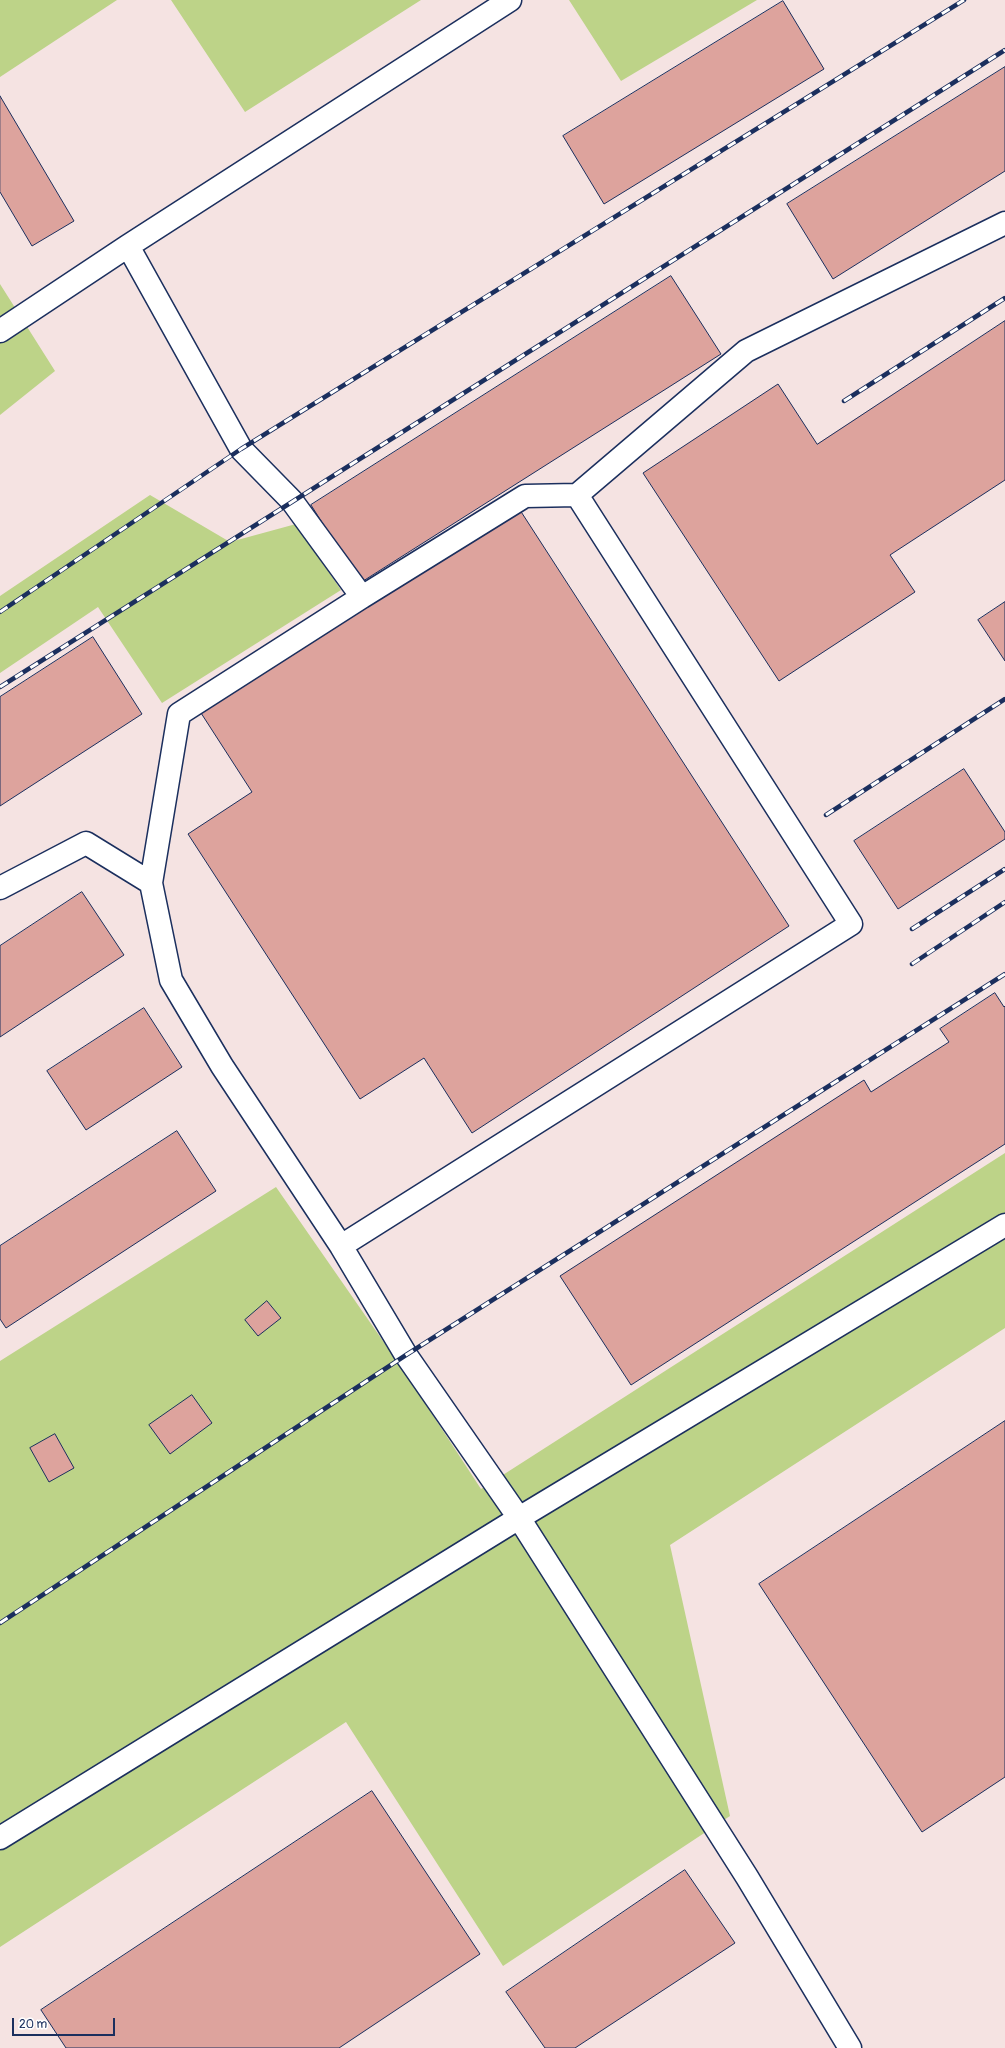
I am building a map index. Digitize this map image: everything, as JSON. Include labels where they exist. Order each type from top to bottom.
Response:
[{"type":"lane","points":[[0,331],[128,246],[510,0]]},
{"type":"lane","points":[[850,2048],[747,1877],[519,1518],[406,1355],[341,1246],[222,1066],[171,980],[151,883],[179,714],[362,597],[525,496],[577,495],[746,351],[1005,222]]},
{"type":"lane","points":[[128,246],[241,449],[292,501],[362,597]]},
{"type":"lane","points":[[341,1246],[851,924],[577,495]]},
{"type":"lane","points":[[0,888],[86,843],[151,883]]},
{"type":"lane","points":[[0,1838],[519,1518],[1005,1225]]},
{"type":"shaded area","points":[[0,0],[1005,0],[1005,2048],[0,2048]]},
{"type":"green space","points":[[0,0],[117,0],[0,77]]},
{"type":"green space","points":[[171,0],[421,0],[245,112]]},
{"type":"green space","points":[[569,0],[757,0],[621,81]]},
{"type":"green space","points":[[0,284],[55,371],[0,415]]},
{"type":"green space","points":[[150,495],[230,542],[296,524],[341,590],[162,703],[98,607],[0,673],[0,596]]},
{"type":"green space","points":[[1005,1153],[1005,1328],[670,1545],[730,1816],[503,1966],[346,1722],[0,1947],[0,1361],[276,1187],[408,1377],[481,1489]]},
{"type":"building","points":[[783,1],[824,69],[604,204],[563,136]]},
{"type":"building","points":[[1005,67],[1005,171],[833,279],[787,204]]},
{"type":"building","points":[[0,96],[74,221],[32,246],[0,192]]},
{"type":"building","points":[[671,276],[721,354],[360,583],[311,505]]},
{"type":"building","points":[[1005,321],[1005,480],[890,555],[915,592],[779,681],[643,473],[778,384],[817,444]]},
{"type":"building","points":[[518,507],[789,926],[472,1133],[424,1058],[360,1099],[188,834],[252,792],[201,713]]},
{"type":"building","points":[[1005,602],[1005,661],[978,620]]},
{"type":"building","points":[[93,637],[142,714],[0,806],[0,697]]},
{"type":"building","points":[[964,769],[1005,832],[1005,839],[898,909],[854,841]]},
{"type":"building","points":[[82,892],[124,955],[0,1037],[0,946]]},
{"type":"building","points":[[995,993],[1004,1007],[1005,1006],[1005,1144],[631,1385],[560,1276],[864,1080],[871,1092],[949,1042],[940,1029]]},
{"type":"building","points":[[144,1008],[182,1067],[86,1130],[47,1071]]},
{"type":"building","points":[[177,1131],[216,1191],[6,1328],[0,1319],[0,1246]]},
{"type":"building","points":[[267,1301],[281,1318],[258,1336],[245,1320]]},
{"type":"building","points":[[192,1395],[212,1423],[170,1454],[149,1425]]},
{"type":"building","points":[[1005,1421],[1005,1777],[922,1832],[759,1584]]},
{"type":"building","points":[[55,1434],[74,1468],[49,1482],[30,1448]]},
{"type":"building","points":[[372,1791],[480,1954],[339,2048],[66,2048],[41,2010]]},
{"type":"building","points":[[685,1870],[735,1943],[575,2048],[545,2048],[506,1992]]},
{"type":"railway","points":[[0,612],[241,449],[964,0]]},
{"type":"railway","points":[[0,687],[1005,50]]},
{"type":"railway","points":[[844,401],[1005,298]]},
{"type":"railway","points":[[826,815],[1005,699]]},
{"type":"railway","points":[[912,929],[1005,869]]},
{"type":"railway","points":[[912,964],[1005,902]]},
{"type":"railway","points":[[0,1623],[406,1355],[1005,974]]}]
